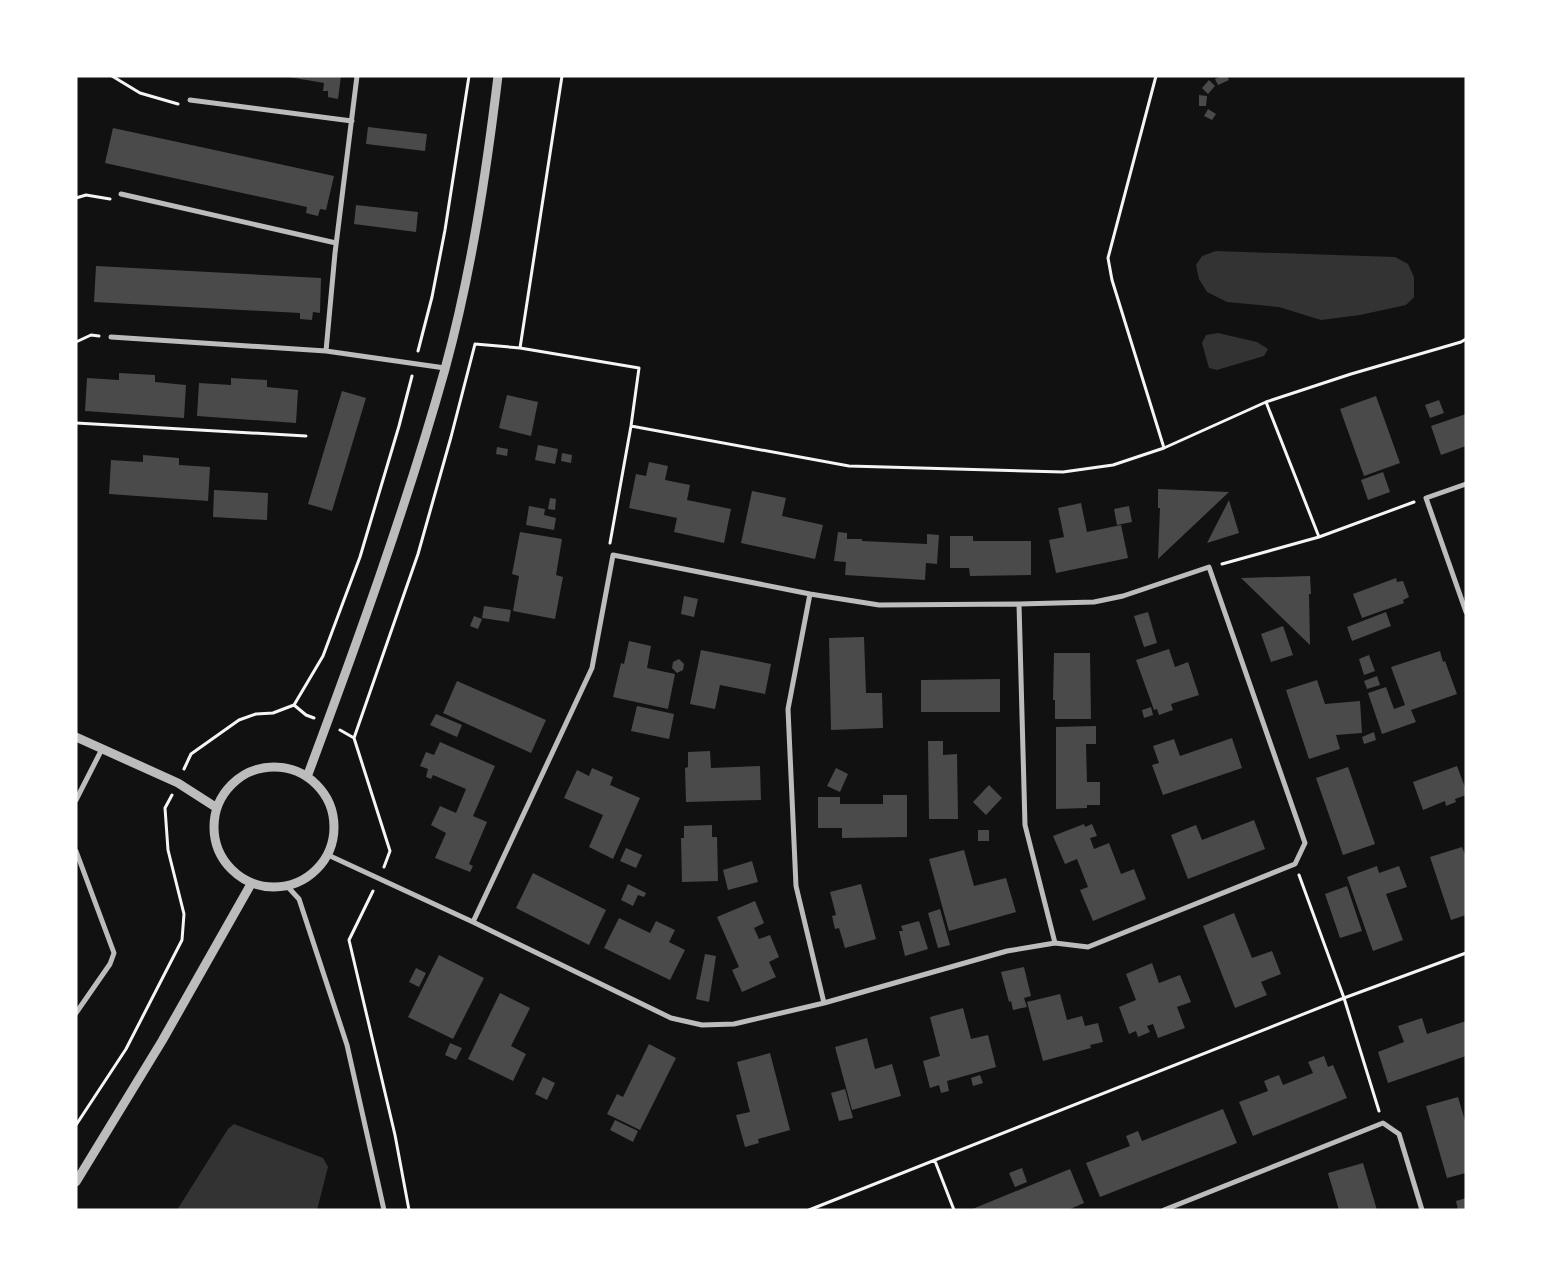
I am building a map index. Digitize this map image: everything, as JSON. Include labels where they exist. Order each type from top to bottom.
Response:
[{"type":"street","points":[[326,351],[336,243],[357,76]]},
{"type":"street","points":[[307,777],[377,586],[445,368],[479,210],[498,76]]},
{"type":"street","points":[[190,100],[352,121]]},
{"type":"street","points":[[121,194],[336,243]]},
{"type":"street","points":[[111,337],[326,351],[445,368]]},
{"type":"street","points":[[1466,484],[1426,498],[1466,612]]},
{"type":"street","points":[[328,855],[473,922],[671,1018],[702,1025],[734,1024],[824,1003],[1006,951],[1055,943],[1088,947],[1295,864],[1305,843],[1209,567],[1123,596],[1094,602],[879,605],[810,594],[613,555],[592,668],[473,922]]},
{"type":"street","points":[[810,594],[788,709],[796,886],[824,1003]]},
{"type":"street","points":[[1020,604],[1025,825],[1055,943]]},
{"type":"street","points":[[76,737],[178,783],[216,808]]},
{"type":"street","points":[[76,800],[102,749]]},
{"type":"street","points":[[272,767],[282,768],[307,777],[320,789],[329,804],[334,820],[333,838],[328,855],[317,869],[303,880],[286,886],[269,888],[251,884],[236,874],[223,861],[216,844],[213,826],[216,808],[225,792],[238,779],[254,770],[272,767]]},
{"type":"street","points":[[76,851],[114,953],[110,964],[76,1013]]},
{"type":"street","points":[[76,1182],[162,1042],[251,884]]},
{"type":"street","points":[[286,886],[299,899],[347,1046],[384,1210]]},
{"type":"street","points":[[1164,1210],[1383,1123],[1400,1134],[1422,1210]]},
{"type":"path","points":[[112,76],[140,93],[176,104],[184,104],[190,100]]},
{"type":"path","points":[[76,1125],[126,1049],[182,940],[184,914],[168,850],[165,808],[191,754],[239,720],[256,714],[273,713],[294,705],[323,656],[360,556],[399,426],[432,297],[445,230],[469,76]]},
{"type":"path","points":[[520,348],[562,76]]},
{"type":"path","points":[[1156,76],[1108,258],[1112,280],[1164,448]]},
{"type":"path","points":[[76,198],[86,194],[117,201],[121,194]]},
{"type":"path","points":[[76,342],[91,335],[111,337]]},
{"type":"path","points":[[631,426],[849,466],[1063,472],[1113,465],[1164,448],[1266,402],[1351,374],[1466,340]]},
{"type":"path","points":[[409,1210],[395,1135],[349,940],[390,852],[354,738],[418,554],[475,344],[520,348],[639,368],[631,426],[610,542],[613,555]]},
{"type":"path","points":[[1266,402],[1320,537]]},
{"type":"path","points":[[76,423],[306,436]]},
{"type":"path","points":[[1209,567],[1320,537],[1426,498]]},
{"type":"path","points":[[294,705],[306,715],[354,738]]},
{"type":"path","points":[[1295,864],[1344,998],[1383,1123]]},
{"type":"path","points":[[809,1210],[1344,998],[1466,953]]},
{"type":"path","points":[[935,1161],[954,1210]]},
{"type":"shaded area","points":[[1216,251],[1395,257],[1408,264],[1414,277],[1414,297],[1406,305],[1360,315],[1321,320],[1279,307],[1227,302],[1207,292],[1199,279],[1196,265],[1202,256]]},
{"type":"shaded area","points":[[1218,333],[1257,342],[1268,349],[1264,356],[1217,370],[1209,368],[1202,343],[1206,335]]},
{"type":"shaded area","points":[[234,1124],[323,1158],[328,1167],[317,1210],[177,1210],[228,1129]]},
{"type":"building","points":[[283,76],[341,76],[338,99],[328,97],[328,91],[323,91],[324,83]]},
{"type":"building","points":[[1227,76],[1229,80],[1218,85],[1215,79]]},
{"type":"building","points":[[1209,80],[1215,86],[1208,94],[1202,88]]},
{"type":"building","points":[[1199,95],[1207,96],[1206,106],[1199,106]]},
{"type":"building","points":[[1208,109],[1216,114],[1212,120],[1204,116]]},
{"type":"building","points":[[368,127],[427,134],[425,151],[366,144]]},
{"type":"building","points":[[113,128],[334,176],[326,210],[320,209],[318,216],[306,213],[307,207],[105,163]]},
{"type":"building","points":[[356,205],[418,212],[416,232],[354,224]]},
{"type":"building","points":[[96,266],[321,278],[320,313],[313,312],[312,320],[300,319],[300,313],[94,302]]},
{"type":"building","points":[[119,373],[155,375],[155,382],[186,385],[184,418],[85,411],[87,378],[119,380]]},
{"type":"building","points":[[231,378],[267,380],[267,387],[298,390],[296,423],[197,416],[199,383],[231,385]]},
{"type":"building","points":[[342,391],[366,398],[332,511],[308,504]]},
{"type":"building","points":[[507,395],[538,402],[531,436],[499,428]]},
{"type":"building","points":[[1376,396],[1400,463],[1364,476],[1340,409]]},
{"type":"building","points":[[1439,400],[1444,413],[1430,418],[1425,405]]},
{"type":"building","points":[[1466,414],[1466,446],[1441,455],[1431,426]]},
{"type":"building","points":[[538,445],[558,449],[555,464],[535,460]]},
{"type":"building","points":[[497,447],[508,449],[507,456],[496,454]]},
{"type":"building","points":[[562,453],[572,455],[571,463],[561,461]]},
{"type":"building","points":[[143,455],[179,458],[179,465],[210,467],[208,501],[109,494],[111,460],[143,462]]},
{"type":"building","points":[[649,462],[668,466],[665,480],[690,485],[687,500],[731,509],[724,543],[674,532],[677,518],[629,508],[636,474],[646,476]]},
{"type":"building","points":[[1383,472],[1390,492],[1368,500],[1361,480]]},
{"type":"building","points":[[1158,489],[1229,492],[1158,559],[1160,508],[1158,508]]},
{"type":"building","points":[[214,490],[268,493],[267,520],[213,517]]},
{"type":"building","points":[[752,491],[786,498],[782,516],[823,525],[815,559],[741,543]]},
{"type":"building","points":[[550,498],[556,499],[555,510],[548,509]]},
{"type":"building","points":[[1229,500],[1239,533],[1207,543]]},
{"type":"building","points":[[1081,503],[1087,532],[1121,525],[1128,558],[1056,573],[1049,540],[1064,537],[1058,508]]},
{"type":"building","points":[[529,506],[545,509],[544,515],[556,518],[554,530],[526,525]]},
{"type":"building","points":[[1129,506],[1132,522],[1117,525],[1114,509]]},
{"type":"building","points":[[520,532],[562,539],[556,575],[563,577],[555,619],[513,611],[519,576],[512,574]]},
{"type":"building","points":[[838,532],[847,533],[847,539],[927,544],[927,534],[939,535],[937,564],[926,563],[925,580],[845,575],[846,562],[834,561]]},
{"type":"building","points":[[950,536],[973,536],[973,541],[1031,541],[1031,575],[970,576],[969,568],[950,568]]},
{"type":"building","points":[[1310,576],[1310,645],[1241,578]]},
{"type":"building","points":[[1396,578],[1397,582],[1403,581],[1409,597],[1403,600],[1404,603],[1362,618],[1353,594]]},
{"type":"building","points":[[684,596],[698,599],[694,617],[681,614]]},
{"type":"building","points":[[484,606],[511,610],[509,622],[482,618]]},
{"type":"building","points":[[1148,612],[1157,643],[1144,647],[1134,616]]},
{"type":"building","points":[[1386,612],[1391,626],[1352,641],[1347,627]]},
{"type":"building","points":[[474,616],[482,619],[478,629],[470,626]]},
{"type":"building","points":[[1283,626],[1293,655],[1271,662],[1261,634]]},
{"type":"building","points":[[864,637],[866,693],[882,693],[883,728],[831,730],[829,638]]},
{"type":"building","points":[[629,641],[651,646],[647,668],[675,674],[668,709],[613,697],[621,663],[624,664]]},
{"type":"building","points":[[1169,649],[1175,667],[1188,662],[1199,695],[1171,704],[1173,710],[1159,715],[1157,709],[1154,710],[1136,660]]},
{"type":"building","points":[[701,650],[771,664],[765,694],[720,685],[715,709],[690,704]]},
{"type":"building","points":[[1440,651],[1457,694],[1411,710],[1416,722],[1382,734],[1368,693],[1386,687],[1394,709],[1405,705],[1391,667]]},
{"type":"building","points":[[1054,653],[1090,653],[1091,719],[1055,719],[1055,700],[1053,700]]},
{"type":"building","points":[[1369,655],[1375,671],[1364,675],[1359,659]]},
{"type":"building","points":[[679,659],[684,664],[683,670],[677,673],[672,668],[673,662]]},
{"type":"building","points":[[1377,676],[1380,685],[1367,689],[1364,681]]},
{"type":"building","points":[[1000,679],[1000,712],[921,712],[921,680]]},
{"type":"building","points":[[1317,680],[1325,704],[1360,701],[1362,733],[1336,735],[1340,749],[1309,759],[1286,690]]},
{"type":"building","points":[[457,681],[546,720],[531,753],[443,713]]},
{"type":"building","points":[[637,706],[674,714],[669,739],[631,731]]},
{"type":"building","points":[[1151,707],[1153,715],[1144,718],[1142,710]]},
{"type":"building","points":[[436,714],[462,725],[457,737],[430,725]]},
{"type":"building","points":[[1096,726],[1096,744],[1086,744],[1087,782],[1100,782],[1100,805],[1087,805],[1087,808],[1056,809],[1056,727]]},
{"type":"building","points":[[1374,732],[1376,740],[1364,744],[1362,737]]},
{"type":"building","points":[[1232,738],[1242,768],[1163,795],[1152,765],[1159,763],[1153,746],[1174,739],[1180,756]]},
{"type":"building","points":[[928,741],[943,741],[943,755],[957,754],[958,819],[929,819]]},
{"type":"building","points":[[440,742],[495,766],[473,816],[487,822],[469,864],[473,866],[470,872],[435,858],[446,833],[431,825],[440,806],[456,813],[466,789],[433,775],[431,779],[426,777],[428,769],[420,766],[426,752],[434,755]]},
{"type":"building","points":[[710,751],[711,768],[760,766],[761,800],[686,802],[685,768],[688,767],[688,752]]},
{"type":"building","points":[[1457,766],[1466,795],[1455,799],[1456,802],[1446,806],[1445,801],[1423,810],[1413,782]]},
{"type":"building","points":[[1348,767],[1375,844],[1343,855],[1316,778]]},
{"type":"building","points":[[592,768],[613,777],[610,785],[640,798],[613,859],[589,847],[603,815],[564,798],[577,770],[589,776]]},
{"type":"building","points":[[836,768],[848,774],[840,792],[827,786]]},
{"type":"building","points":[[989,785],[1002,798],[986,815],[973,802]]},
{"type":"building","points":[[883,795],[907,795],[907,837],[842,838],[842,828],[818,828],[818,797],[840,797],[840,804],[883,804]]},
{"type":"building","points":[[1254,820],[1265,849],[1188,879],[1171,835],[1196,825],[1202,840]]},
{"type":"building","points":[[1084,824],[1085,827],[1092,824],[1097,836],[1090,838],[1094,849],[1109,843],[1121,874],[1134,869],[1146,899],[1093,921],[1080,890],[1088,887],[1077,859],[1065,864],[1053,836]]},
{"type":"building","points":[[712,825],[712,837],[717,837],[718,881],[682,882],[681,838],[684,838],[684,826]]},
{"type":"building","points":[[978,830],[989,830],[989,841],[978,841]]},
{"type":"building","points":[[1462,847],[1466,857],[1466,915],[1451,920],[1430,857]]},
{"type":"building","points":[[626,848],[642,855],[636,868],[620,861]]},
{"type":"building","points":[[964,850],[974,886],[1006,878],[1016,912],[949,931],[929,859]]},
{"type":"building","points":[[752,861],[758,882],[728,890],[723,870]]},
{"type":"building","points":[[1377,866],[1379,873],[1399,866],[1407,887],[1386,894],[1403,940],[1373,951],[1347,877]]},
{"type":"building","points":[[533,873],[606,910],[589,945],[516,908]]},
{"type":"building","points":[[628,884],[646,893],[644,897],[638,895],[633,906],[621,900]]},
{"type":"building","points":[[861,884],[876,939],[845,948],[839,928],[835,929],[832,916],[836,915],[830,892]]},
{"type":"building","points":[[1347,886],[1362,931],[1340,938],[1325,894]]},
{"type":"building","points":[[755,901],[764,923],[754,928],[759,939],[770,935],[779,957],[769,962],[776,977],[742,992],[732,970],[739,967],[717,917]]},
{"type":"building","points":[[940,909],[950,945],[938,948],[928,913]]},
{"type":"building","points":[[1234,913],[1252,958],[1272,951],[1281,974],[1261,982],[1267,995],[1235,1008],[1203,926]]},
{"type":"building","points":[[619,918],[650,933],[656,921],[675,930],[669,942],[685,950],[670,980],[604,948]]},
{"type":"building","points":[[919,921],[928,949],[905,956],[899,931],[903,931],[901,926]]},
{"type":"building","points":[[705,954],[716,956],[709,1002],[696,999]]},
{"type":"building","points":[[439,955],[484,978],[453,1039],[408,1017]]},
{"type":"building","points":[[1152,963],[1159,983],[1180,975],[1191,1002],[1177,1007],[1185,1028],[1158,1038],[1153,1024],[1147,1026],[1150,1032],[1138,1037],[1136,1031],[1129,1034],[1119,1007],[1136,1000],[1126,974]]},
{"type":"building","points":[[1024,967],[1031,996],[1024,998],[1027,1007],[1013,1010],[1001,972]]},
{"type":"building","points":[[416,968],[426,973],[419,987],[409,982]]},
{"type":"building","points":[[500,993],[530,1008],[511,1046],[526,1054],[513,1081],[468,1059]]},
{"type":"building","points":[[1060,994],[1067,1020],[1082,1016],[1085,1026],[1098,1023],[1103,1042],[1090,1045],[1091,1048],[1043,1061],[1027,1002]]},
{"type":"building","points":[[963,1008],[971,1039],[988,1035],[996,1067],[947,1081],[949,1091],[941,1093],[939,1085],[930,1088],[923,1061],[940,1056],[930,1017]]},
{"type":"building","points":[[1422,1018],[1427,1034],[1466,1021],[1466,1056],[1388,1083],[1378,1052],[1404,1042],[1398,1026]]},
{"type":"building","points":[[867,1038],[875,1069],[892,1064],[901,1096],[852,1110],[835,1047]]},
{"type":"building","points":[[450,1043],[462,1048],[456,1060],[445,1055]]},
{"type":"building","points":[[649,1044],[676,1058],[640,1130],[607,1114],[617,1094],[623,1097]]},
{"type":"building","points":[[770,1053],[790,1130],[758,1139],[759,1143],[745,1147],[736,1115],[750,1112],[737,1062]]},
{"type":"building","points":[[1324,1056],[1328,1067],[1333,1065],[1347,1098],[1253,1136],[1239,1102],[1268,1091],[1264,1081],[1279,1075],[1283,1085],[1313,1073],[1308,1062]]},
{"type":"building","points":[[980,1075],[983,1083],[973,1086],[971,1078]]},
{"type":"building","points":[[543,1077],[555,1083],[547,1100],[535,1094]]},
{"type":"building","points":[[845,1089],[853,1118],[839,1121],[831,1093]]},
{"type":"building","points":[[1458,1097],[1466,1124],[1466,1173],[1447,1178],[1426,1106]]},
{"type":"building","points":[[1223,1109],[1237,1143],[1100,1197],[1086,1163],[1130,1146],[1126,1136],[1138,1131],[1142,1141]]},
{"type":"building","points":[[615,1120],[638,1131],[633,1142],[610,1130]]},
{"type":"building","points":[[1363,1163],[1377,1210],[1339,1210],[1328,1173]]},
{"type":"building","points":[[1022,1168],[1027,1182],[1015,1187],[1009,1173]]},
{"type":"building","points":[[1070,1169],[1084,1203],[1068,1210],[970,1210]]},
{"type":"building","points":[[1466,1198],[1466,1210],[1458,1210],[1456,1201]]}]
